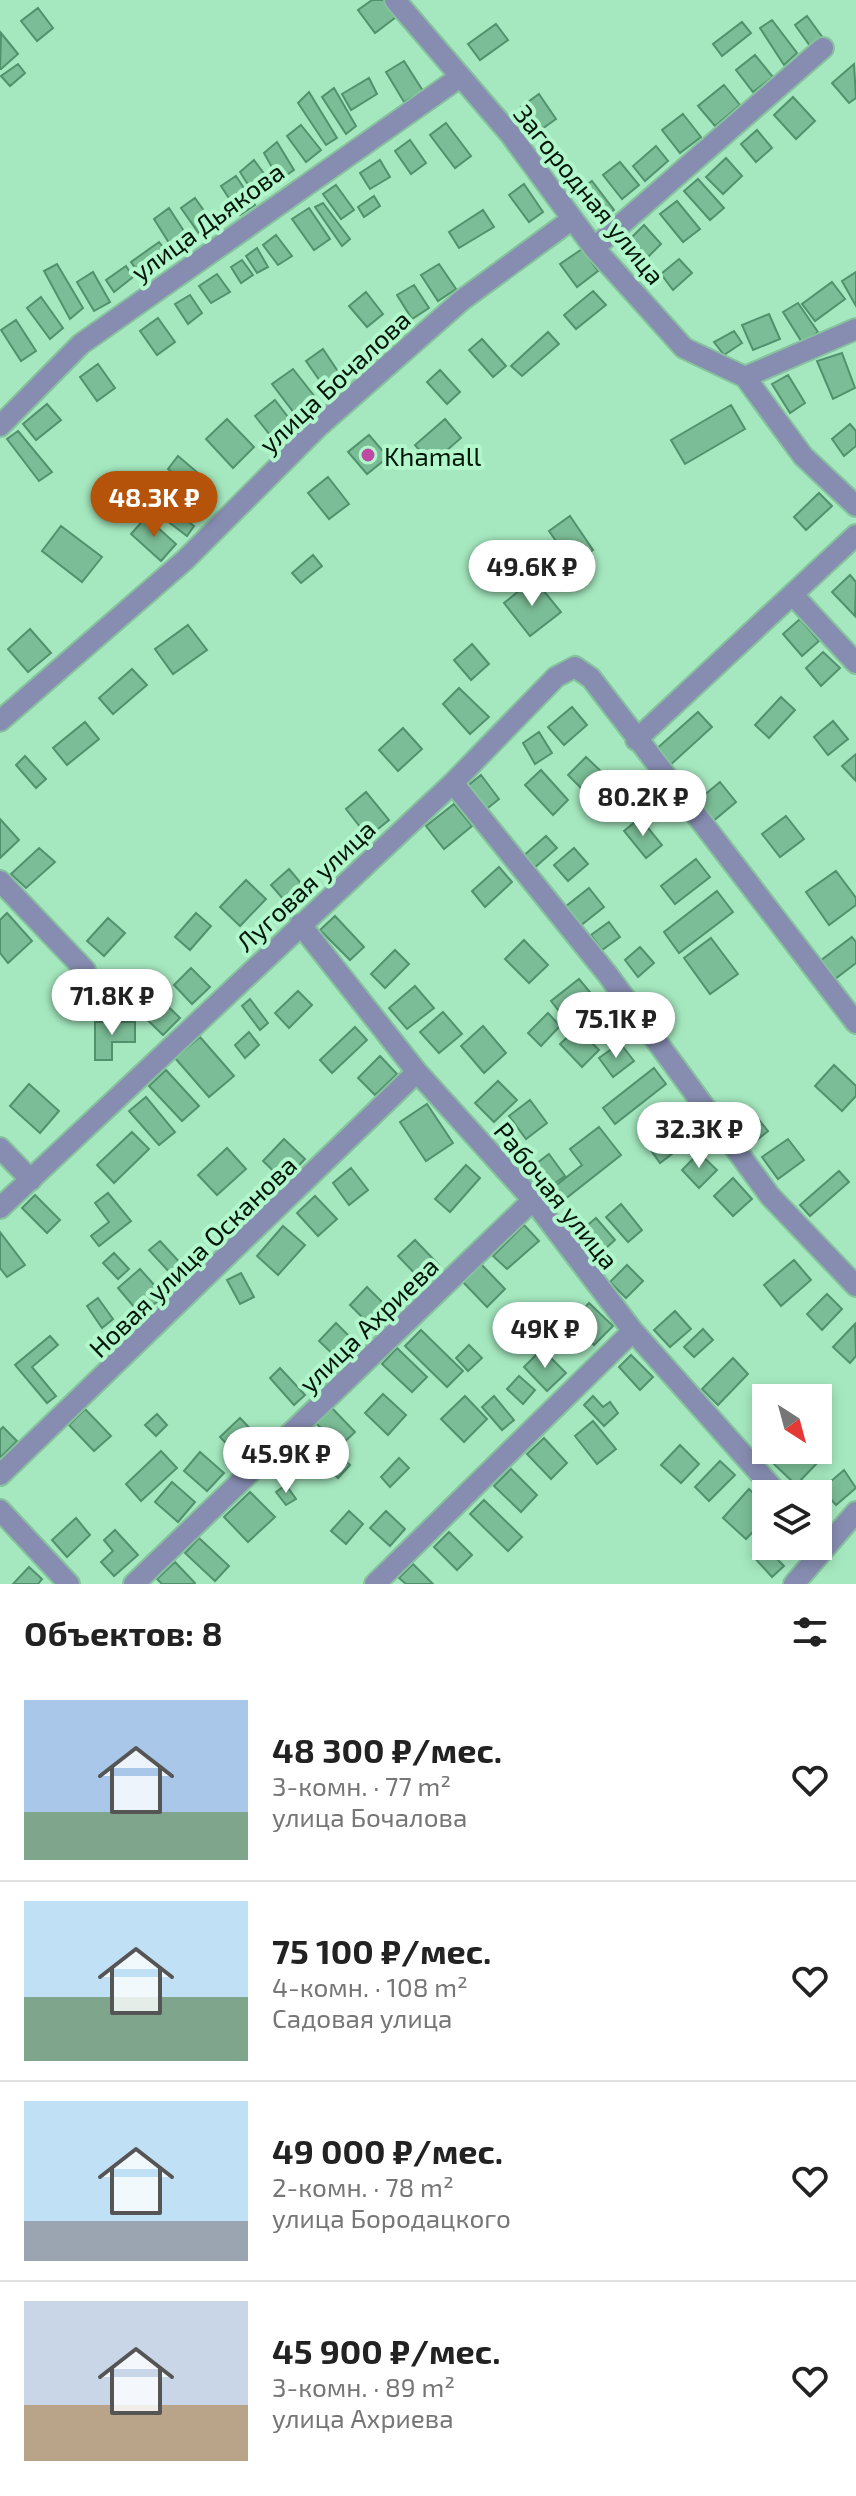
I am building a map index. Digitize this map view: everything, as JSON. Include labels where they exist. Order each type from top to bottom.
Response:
[{"type":"street","name":"Загородная улица","points":[[395,0],[510,134],[594,248],[684,348],[745,377],[803,456],[856,506]]},
{"type":"street","points":[[594,248],[823,48]]},
{"type":"street","name":"улица Дьякова","points":[[0,426],[81,344],[317,174],[460,77]]},
{"type":"street","name":"улица Бочалова","points":[[0,721],[185,560],[319,426],[462,300],[571,220]]},
{"type":"street","points":[[745,377],[856,329]]},
{"type":"street","points":[[856,535],[636,740],[856,1023]]},
{"type":"street","points":[[793,595],[856,663]]},
{"type":"street","name":"Луговая улица","points":[[0,1208],[453,783],[556,677],[575,667],[591,678],[636,740]]},
{"type":"street","points":[[453,783],[608,975],[770,1196],[856,1286]]},
{"type":"street","points":[[0,881],[85,970]]},
{"type":"street","name":"Рабочая улица","points":[[300,924],[417,1072],[533,1200],[633,1331],[766,1480]]},
{"type":"street","name":"Новая улица Осканова","points":[[0,1475],[417,1072]]},
{"type":"street","points":[[0,1148],[31,1180]]},
{"type":"street","name":"улица Ахриева","points":[[134,1584],[533,1200]]},
{"type":"street","points":[[375,1584],[633,1331]]},
{"type":"street","points":[[0,1510],[69,1584]]},
{"type":"street","points":[[832,1534],[856,1512]]},
{"type":"street","points":[[794,1584],[810,1560]]},
{"type":"building","points":[[372,0],[390,0],[400,14],[375,33],[358,10]]},
{"type":"building","points":[[38,8],[53,28],[37,41],[21,21]]},
{"type":"building","points":[[807,16],[823,38],[810,46],[795,25]]},
{"type":"building","points":[[772,20],[797,53],[784,65],[760,28]]},
{"type":"building","points":[[742,22],[751,33],[722,56],[713,44]]},
{"type":"building","points":[[496,24],[508,40],[480,60],[468,44]]},
{"type":"building","points":[[1,33],[18,54],[0,69]]},
{"type":"building","points":[[755,55],[773,77],[753,92],[736,70]]},
{"type":"building","points":[[404,61],[423,91],[404,102],[386,72]]},
{"type":"building","points":[[18,64],[25,73],[10,86],[1,76]]},
{"type":"building","points":[[854,64],[856,98],[849,103],[832,83]]},
{"type":"building","points":[[369,78],[377,94],[351,110],[342,94]]},
{"type":"building","points":[[724,85],[740,105],[715,126],[698,106]]},
{"type":"building","points":[[334,88],[356,126],[346,134],[322,97]]},
{"type":"building","points":[[309,92],[337,138],[326,145],[298,103]]},
{"type":"building","points":[[539,94],[556,119],[539,131],[521,107]]},
{"type":"building","points":[[793,97],[815,121],[796,139],[774,115]]},
{"type":"building","points":[[683,114],[701,137],[680,153],[662,130]]},
{"type":"building","points":[[446,123],[471,156],[455,168],[430,135]]},
{"type":"building","points":[[301,125],[321,150],[306,162],[287,136]]},
{"type":"building","points":[[757,130],[772,148],[756,162],[741,144]]},
{"type":"building","points":[[410,140],[426,163],[411,174],[395,151]]},
{"type":"building","points":[[277,142],[294,170],[279,180],[264,153]]},
{"type":"building","points":[[656,146],[668,161],[645,181],[633,166]]},
{"type":"building","points":[[726,158],[742,176],[723,194],[706,177]]},
{"type":"building","points":[[254,160],[273,186],[256,197],[240,172]]},
{"type":"building","points":[[380,160],[390,177],[370,189],[360,173]]},
{"type":"building","points":[[620,162],[639,185],[622,199],[603,175]]},
{"type":"building","points":[[236,176],[255,205],[240,215],[221,186]]},
{"type":"building","points":[[698,179],[724,208],[710,220],[684,191]]},
{"type":"building","points":[[592,181],[614,210],[603,220],[580,190]]},
{"type":"building","points":[[524,184],[543,212],[529,222],[509,195]]},
{"type":"building","points":[[336,185],[354,210],[341,219],[323,194]]},
{"type":"building","points":[[374,196],[380,206],[364,217],[358,207]]},
{"type":"building","points":[[195,198],[214,225],[200,235],[181,208]]},
{"type":"building","points":[[677,201],[700,229],[683,242],[660,214]]},
{"type":"building","points":[[323,203],[350,239],[342,246],[315,207]]},
{"type":"building","points":[[169,208],[191,242],[176,254],[154,219]]},
{"type":"building","points":[[309,208],[330,239],[314,250],[292,219]]},
{"type":"building","points":[[483,210],[494,227],[459,248],[449,232]]},
{"type":"building","points":[[644,225],[661,244],[646,259],[629,240]]},
{"type":"building","points":[[276,235],[292,256],[278,265],[263,245]]},
{"type":"building","points":[[159,242],[170,256],[141,276],[131,262]]},
{"type":"building","points":[[257,248],[268,267],[257,273],[246,256]]},
{"type":"building","points":[[582,249],[598,271],[577,287],[560,264]]},
{"type":"building","points":[[679,259],[692,273],[673,290],[661,274]]},
{"type":"building","points":[[242,260],[253,275],[241,283],[231,267]]},
{"type":"building","points":[[57,264],[83,308],[70,319],[44,271]]},
{"type":"building","points":[[439,264],[456,289],[438,301],[421,275]]},
{"type":"building","points":[[126,266],[133,277],[114,292],[106,280]]},
{"type":"building","points":[[93,272],[110,302],[94,311],[77,282]]},
{"type":"building","points":[[856,272],[856,306],[842,281]]},
{"type":"building","points":[[217,274],[230,292],[211,303],[199,286]]},
{"type":"building","points":[[832,282],[845,299],[815,321],[802,304]]},
{"type":"building","points":[[414,285],[429,308],[412,319],[397,295]]},
{"type":"building","points":[[593,291],[606,305],[576,329],[564,315]]},
{"type":"building","points":[[366,292],[383,314],[367,327],[349,306]]},
{"type":"building","points":[[190,295],[202,313],[188,324],[175,304]]},
{"type":"building","points":[[41,297],[63,328],[50,339],[27,308]]},
{"type":"building","points":[[798,303],[818,332],[803,344],[783,312]]},
{"type":"building","points":[[769,314],[780,339],[753,350],[742,325]]},
{"type":"building","points":[[158,318],[175,342],[157,355],[140,331]]},
{"type":"building","points":[[16,320],[36,351],[21,361],[1,330]]},
{"type":"building","points":[[734,331],[742,343],[724,355],[714,342]]},
{"type":"building","points":[[548,332],[559,344],[522,376],[511,366]]},
{"type":"building","points":[[482,339],[506,366],[493,377],[469,350]]},
{"type":"building","points":[[323,349],[343,379],[327,391],[306,361]]},
{"type":"building","points":[[842,353],[855,388],[833,399],[817,361]]},
{"type":"building","points":[[98,364],[115,388],[97,401],[80,377]]},
{"type":"building","points":[[293,369],[319,402],[298,418],[272,384]]},
{"type":"building","points":[[440,370],[460,392],[447,404],[427,382]]},
{"type":"building","points":[[788,375],[805,403],[790,413],[772,384]]},
{"type":"building","points":[[275,400],[294,425],[274,440],[255,416]]},
{"type":"building","points":[[47,404],[61,420],[36,440],[23,424]]},
{"type":"building","points":[[731,405],[745,429],[685,464],[671,440]]},
{"type":"building","points":[[227,419],[254,447],[233,468],[206,439]]},
{"type":"building","points":[[445,419],[461,438],[431,464],[415,445]]},
{"type":"building","points":[[850,424],[856,431],[856,446],[844,456],[832,439]]},
{"type":"building","points":[[18,431],[52,472],[39,481],[7,439]]},
{"type":"building","name":"Khamall","points":[[369,435],[388,457],[367,474],[348,452]]},
{"type":"building","points":[[178,456],[198,473],[188,484],[168,469]]},
{"type":"building","points":[[328,477],[349,504],[329,519],[308,493]]},
{"type":"building","points":[[169,478],[180,486],[164,504],[194,526],[187,536],[145,504]]},
{"type":"building","points":[[819,493],[832,506],[806,530],[794,517]]},
{"type":"building","points":[[570,516],[593,550],[572,564],[549,531]]},
{"type":"building","points":[[146,517],[176,544],[161,561],[131,534]]},
{"type":"building","points":[[61,526],[102,557],[82,582],[42,551]]},
{"type":"building","points":[[313,555],[322,566],[301,583],[292,573]]},
{"type":"building","points":[[850,575],[856,582],[855,616],[832,592]]},
{"type":"building","points":[[534,579],[561,612],[530,636],[504,603]]},
{"type":"building","points":[[800,619],[819,641],[802,656],[783,634]]},
{"type":"building","points":[[188,625],[207,650],[173,674],[155,649]]},
{"type":"building","points":[[30,629],[51,653],[28,672],[8,649]]},
{"type":"building","points":[[472,644],[489,664],[471,680],[454,660]]},
{"type":"building","points":[[823,652],[840,668],[821,686],[806,668]]},
{"type":"building","points":[[132,669],[147,685],[113,714],[99,698]]},
{"type":"building","points":[[459,688],[489,717],[470,734],[443,704]]},
{"type":"building","points":[[781,697],[795,710],[769,738],[755,725]]},
{"type":"building","points":[[572,707],[587,725],[564,745],[548,727]]},
{"type":"building","points":[[698,712],[712,727],[668,767],[654,751]]},
{"type":"building","points":[[833,721],[848,739],[828,755],[814,737]]},
{"type":"building","points":[[85,722],[99,739],[67,765],[53,748]]},
{"type":"building","points":[[403,728],[422,749],[398,771],[379,750]]},
{"type":"building","points":[[539,732],[552,753],[535,764],[523,743]]},
{"type":"building","points":[[856,754],[856,781],[842,766]]},
{"type":"building","points":[[25,756],[46,779],[36,788],[16,765]]},
{"type":"building","points":[[586,757],[606,776],[588,795],[568,775]]},
{"type":"building","points":[[541,770],[568,800],[553,815],[525,785]]},
{"type":"building","points":[[481,775],[499,799],[484,811],[466,787]]},
{"type":"building","points":[[720,782],[736,802],[712,822],[696,802]]},
{"type":"building","points":[[366,792],[389,820],[368,837],[346,809]]},
{"type":"building","points":[[454,804],[472,826],[444,849],[426,826]]},
{"type":"building","points":[[786,816],[804,839],[780,857],[762,834]]},
{"type":"building","points":[[640,818],[662,845],[646,858],[624,831]]},
{"type":"building","points":[[0,819],[19,840],[0,858]]},
{"type":"building","points":[[546,836],[557,848],[533,869],[522,857]]},
{"type":"building","points":[[39,848],[55,862],[26,888],[11,874]]},
{"type":"building","points":[[574,848],[588,864],[568,881],[554,865]]},
{"type":"building","points":[[696,859],[710,877],[675,904],[661,886]]},
{"type":"building","points":[[499,867],[512,882],[485,907],[472,891]]},
{"type":"building","points":[[289,869],[310,894],[292,909],[271,885]]},
{"type":"building","points":[[836,871],[856,898],[856,905],[829,925],[806,892]]},
{"type":"building","points":[[246,880],[266,899],[240,926],[220,907]]},
{"type":"building","points":[[589,888],[604,907],[580,926],[565,907]]},
{"type":"building","points":[[717,891],[733,912],[679,953],[664,932]]},
{"type":"building","points":[[7,913],[32,941],[8,963],[0,953],[0,920]]},
{"type":"building","points":[[196,913],[211,926],[190,950],[175,937]]},
{"type":"building","points":[[335,916],[364,947],[350,960],[320,930]]},
{"type":"building","points":[[108,918],[125,933],[104,956],[87,941]]},
{"type":"building","points":[[609,922],[620,937],[602,950],[591,935]]},
{"type":"building","points":[[852,937],[856,942],[856,963],[835,979],[820,961]]},
{"type":"building","points":[[711,938],[738,974],[710,994],[684,958]]},
{"type":"building","points":[[524,940],[548,965],[529,983],[505,959]]},
{"type":"building","points":[[640,947],[654,963],[638,977],[625,960]]},
{"type":"building","points":[[395,950],[409,964],[385,988],[371,974]]},
{"type":"building","points":[[191,968],[210,987],[192,1004],[174,985]]},
{"type":"building","points":[[579,979],[594,997],[566,1020],[551,1001]]},
{"type":"building","points":[[415,986],[434,1008],[407,1029],[389,1008]]},
{"type":"building","points":[[150,989],[180,1018],[163,1035],[133,1006]]},
{"type":"building","points":[[298,991],[312,1005],[289,1028],[275,1013]]},
{"type":"building","points":[[250,999],[268,1023],[260,1030],[242,1006]]},
{"type":"building","points":[[443,1012],[462,1034],[439,1053],[420,1032]]},
{"type":"building","points":[[548,1013],[560,1026],[541,1046],[528,1033]]},
{"type":"building","points":[[95,1022],[135,1022],[135,1042],[112,1042],[112,1060],[95,1060]]},
{"type":"building","points":[[483,1026],[506,1053],[484,1073],[461,1046]]},
{"type":"building","points":[[355,1027],[367,1040],[332,1073],[320,1060]]},
{"type":"building","points":[[577,1028],[599,1050],[582,1067],[560,1044]]},
{"type":"building","points":[[249,1032],[259,1045],[245,1058],[235,1045]]},
{"type":"building","points":[[200,1037],[234,1076],[209,1097],[175,1058]]},
{"type":"building","points":[[620,1043],[634,1061],[613,1077],[599,1058]]},
{"type":"building","points":[[380,1056],[397,1074],[375,1095],[358,1078]]},
{"type":"building","points":[[834,1065],[856,1086],[856,1096],[842,1111],[815,1086]]},
{"type":"building","points":[[654,1068],[666,1084],[615,1124],[603,1108]]},
{"type":"building","points":[[166,1070],[199,1106],[182,1121],[149,1086]]},
{"type":"building","points":[[498,1081],[517,1100],[494,1122],[475,1103]]},
{"type":"building","points":[[29,1084],[59,1111],[40,1133],[10,1106]]},
{"type":"building","points":[[146,1097],[175,1132],[159,1145],[129,1111]]},
{"type":"building","points":[[530,1100],[547,1123],[526,1139],[509,1116]]},
{"type":"building","points":[[427,1104],[453,1143],[426,1161],[400,1122]]},
{"type":"building","points":[[750,1109],[768,1131],[751,1145],[733,1124]]},
{"type":"building","points":[[667,1120],[685,1144],[660,1163],[643,1139]]},
{"type":"building","points":[[599,1127],[621,1155],[555,1207],[545,1194],[582,1165],[570,1149]]},
{"type":"building","points":[[132,1132],[149,1149],[114,1183],[97,1165]]},
{"type":"building","points":[[284,1139],[305,1159],[284,1181],[263,1161]]},
{"type":"building","points":[[788,1139],[804,1160],[778,1179],[762,1157]]},
{"type":"building","points":[[227,1148],[246,1169],[217,1195],[198,1175]]},
{"type":"building","points":[[699,1153],[717,1170],[699,1188],[682,1170]]},
{"type":"building","points":[[549,1154],[565,1176],[539,1194],[524,1173]]},
{"type":"building","points":[[466,1165],[480,1178],[450,1212],[435,1199]]},
{"type":"building","points":[[351,1168],[368,1190],[349,1205],[333,1183]]},
{"type":"building","points":[[839,1171],[849,1182],[810,1216],[800,1205]]},
{"type":"building","points":[[733,1178],[752,1199],[733,1216],[714,1196]]},
{"type":"building","points":[[108,1193],[131,1221],[99,1246],[91,1236],[109,1222],[95,1203]]},
{"type":"building","points":[[35,1195],[60,1220],[47,1233],[22,1208]]},
{"type":"building","points":[[315,1196],[337,1219],[318,1236],[297,1213]]},
{"type":"building","points":[[621,1204],[642,1230],[628,1242],[606,1217]]},
{"type":"building","points":[[596,1218],[615,1240],[595,1258],[576,1235]]},
{"type":"building","points":[[524,1225],[539,1241],[507,1269],[493,1256]]},
{"type":"building","points":[[283,1226],[305,1245],[278,1275],[257,1256]]},
{"type":"building","points":[[0,1232],[25,1265],[7,1277],[0,1268]]},
{"type":"building","points":[[415,1240],[439,1265],[422,1281],[398,1256]]},
{"type":"building","points":[[160,1241],[183,1266],[172,1275],[149,1250]]},
{"type":"building","points":[[114,1253],[129,1269],[118,1279],[103,1263]]},
{"type":"building","points":[[794,1260],[811,1280],[781,1306],[764,1285]]},
{"type":"building","points":[[481,1264],[505,1289],[487,1307],[462,1281]]},
{"type":"building","points":[[627,1265],[643,1281],[626,1298],[610,1282]]},
{"type":"building","points":[[140,1269],[164,1296],[141,1315],[118,1288]]},
{"type":"building","points":[[241,1273],[254,1297],[240,1304],[227,1280]]},
{"type":"building","points":[[367,1287],[391,1311],[373,1328],[350,1305]]},
{"type":"building","points":[[827,1294],[842,1309],[822,1330],[807,1314]]},
{"type":"building","points":[[98,1298],[113,1319],[102,1328],[87,1306]]},
{"type":"building","points":[[589,1303],[613,1326],[594,1345],[571,1322]]},
{"type":"building","points":[[675,1311],[691,1329],[670,1347],[654,1330]]},
{"type":"building","points":[[336,1323],[356,1343],[339,1360],[319,1341]]},
{"type":"building","points":[[855,1324],[856,1356],[850,1363],[833,1347]]},
{"type":"building","points":[[703,1329],[713,1340],[694,1357],[684,1347]]},
{"type":"building","points":[[421,1330],[463,1371],[447,1387],[405,1346]]},
{"type":"building","points":[[50,1336],[58,1345],[32,1367],[56,1396],[47,1403],[15,1365]]},
{"type":"building","points":[[469,1345],[482,1358],[468,1371],[456,1358]]},
{"type":"building","points":[[397,1348],[427,1377],[412,1392],[382,1364]]},
{"type":"building","points":[[542,1349],[566,1373],[547,1391],[524,1367]]},
{"type":"building","points":[[631,1355],[653,1377],[640,1390],[619,1367]]},
{"type":"building","points":[[733,1358],[748,1374],[718,1405],[702,1389]]},
{"type":"building","points":[[280,1368],[305,1395],[294,1405],[270,1378]]},
{"type":"building","points":[[519,1376],[535,1390],[523,1404],[507,1389]]},
{"type":"building","points":[[383,1394],[406,1415],[388,1435],[365,1413]]},
{"type":"building","points":[[465,1396],[487,1419],[464,1442],[441,1419]]},
{"type":"building","points":[[494,1396],[514,1420],[502,1430],[482,1407]]},
{"type":"building","points":[[593,1396],[603,1407],[610,1402],[618,1413],[604,1426],[584,1405]]},
{"type":"building","points":[[331,1407],[355,1432],[339,1447],[315,1422]]},
{"type":"building","points":[[85,1409],[111,1436],[94,1451],[69,1425]]},
{"type":"building","points":[[157,1414],[167,1425],[156,1436],[145,1425]]},
{"type":"building","points":[[240,1418],[261,1440],[241,1459],[220,1437]]},
{"type":"building","points":[[593,1421],[616,1449],[597,1464],[575,1436]]},
{"type":"building","points":[[3,1427],[17,1441],[0,1458],[0,1430]]},
{"type":"building","points":[[544,1438],[567,1463],[551,1479],[527,1454]]},
{"type":"building","points":[[680,1445],[699,1464],[681,1483],[661,1465]]},
{"type":"building","points":[[332,1448],[350,1465],[338,1478],[320,1460]]},
{"type":"building","points":[[161,1451],[177,1468],[141,1501],[126,1484]]},
{"type":"building","points":[[200,1452],[224,1473],[207,1491],[184,1471]]},
{"type":"building","points":[[399,1458],[409,1468],[390,1487],[381,1477]]},
{"type":"building","points":[[720,1461],[735,1475],[709,1501],[695,1487]]},
{"type":"building","points":[[774,1464],[816,1464],[801,1480],[791,1480]]},
{"type":"building","points":[[511,1469],[537,1495],[521,1512],[494,1486]]},
{"type":"building","points":[[844,1470],[856,1488],[836,1505],[832,1500],[832,1480]]},
{"type":"building","points":[[172,1482],[195,1502],[178,1522],[155,1502]]},
{"type":"building","points":[[286,1485],[296,1499],[286,1505],[276,1492]]},
{"type":"building","points":[[749,1489],[752,1492],[752,1533],[746,1539],[723,1518]]},
{"type":"building","points":[[250,1492],[275,1517],[248,1542],[224,1517]]},
{"type":"building","points":[[484,1500],[522,1537],[508,1551],[470,1514]]},
{"type":"building","points":[[349,1511],[363,1524],[346,1544],[331,1531]]},
{"type":"building","points":[[386,1511],[405,1529],[390,1546],[370,1528]]},
{"type":"building","points":[[76,1518],[90,1535],[67,1557],[52,1540]]},
{"type":"building","points":[[115,1530],[138,1555],[114,1576],[101,1562],[113,1551],[104,1540]]},
{"type":"building","points":[[449,1532],[472,1555],[457,1570],[434,1547]]},
{"type":"building","points":[[199,1538],[229,1566],[215,1581],[185,1553]]},
{"type":"building","points":[[757,1560],[778,1560],[784,1566],[772,1577]]},
{"type":"building","points":[[175,1562],[194,1584],[162,1584],[157,1579]]},
{"type":"building","points":[[413,1564],[433,1584],[406,1584],[399,1578]]},
{"type":"building","points":[[29,1567],[42,1579],[38,1584],[13,1584]]},
{"type":"place","name":"Khamall","points":[[368,455]]}]
